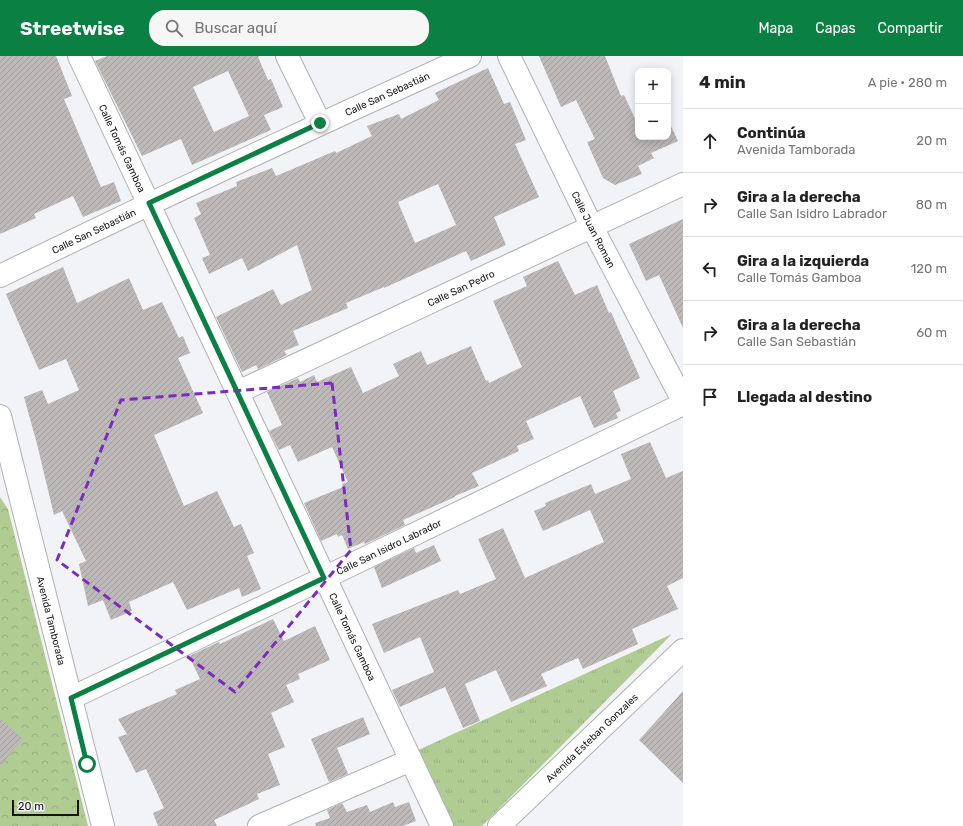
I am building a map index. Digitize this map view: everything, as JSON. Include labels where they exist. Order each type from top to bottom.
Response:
[{"type":"street","name":"Calle Tomás Gamboa","points":[[79,56],[442,826]]},
{"type":"street","points":[[287,56],[320,123]]},
{"type":"street","name":"Calle San Sebastián","points":[[0,276],[149,203],[320,123],[470,56]]},
{"type":"street","name":"Calle Juan Roman","points":[[509,56],[592,227],[683,402]]},
{"type":"street","name":"Calle San Pedro","points":[[238,392],[683,184]]},
{"type":"street","name":"Calle San Isidro Labrador","points":[[71,698],[324,578],[683,402]]},
{"type":"street","name":"Avenida Tamborada","points":[[0,416],[103,826]]},
{"type":"street","points":[[0,472],[17,487]]},
{"type":"street","name":"Avenida Esteban Gonzales","points":[[500,826],[683,650]]},
{"type":"street","points":[[259,826],[411,760]]},
{"type":"highlighted area","points":[[332,383],[351,550],[235,692],[57,560],[121,400]]},
{"type":"green space","points":[[0,497],[8,509],[88,826],[0,826]]},
{"type":"green space","points":[[672,634],[482,826],[452,826],[416,751]]},
{"type":"building","points":[[0,56],[56,56],[72,96],[64,99],[101,187],[114,182],[121,201],[83,217],[73,196],[34,214],[36,218],[0,234]]},
{"type":"building","points":[[107,56],[260,56],[258,57],[268,80],[271,79],[283,107],[264,115],[271,130],[192,165],[181,139],[142,156],[95,61]],"holes":[[[228,71],[249,116],[214,132],[193,87]]]},
{"type":"building","points":[[539,56],[605,56],[621,96],[624,95],[635,119],[635,140],[671,140],[671,126],[678,141],[651,153],[654,158],[638,166],[642,174],[615,185],[603,178],[587,142],[595,139],[576,100],[561,107]]},
{"type":"building","points":[[488,68],[504,104],[510,102],[526,140],[515,144],[539,197],[494,217],[506,245],[471,261],[466,251],[384,288],[346,303],[348,308],[293,331],[299,345],[284,351],[287,355],[258,369],[256,365],[242,372],[216,317],[273,289],[281,305],[312,290],[297,245],[248,271],[242,258],[209,274],[202,258],[210,255],[194,218],[201,214],[196,203],[237,186],[236,182],[272,168],[276,176],[335,151],[336,153],[372,136],[367,126],[399,114],[401,119],[439,100],[435,93]],"holes":[[[438,184],[456,225],[415,243],[398,202]]]},
{"type":"building","points":[[683,219],[683,328],[659,275],[646,281],[629,244]]},
{"type":"building","points":[[558,261],[575,295],[597,285],[609,313],[611,312],[640,378],[613,391],[621,411],[616,413],[618,418],[594,428],[580,396],[526,421],[534,439],[517,446],[519,451],[472,473],[479,486],[403,520],[405,525],[365,544],[364,542],[348,549],[342,535],[338,537],[337,534],[321,541],[304,503],[343,487],[342,484],[348,482],[332,447],[298,462],[290,445],[279,450],[269,431],[282,425],[267,392],[298,378],[300,382],[314,375],[317,382],[351,367],[363,393],[399,376],[393,364],[421,351],[427,365],[471,346],[486,381],[488,380],[489,383],[522,367],[493,301],[527,286],[523,277]]},
{"type":"building","points":[[63,267],[77,303],[129,278],[143,310],[162,302],[179,338],[183,336],[190,353],[178,358],[203,413],[154,435],[184,506],[217,491],[234,527],[241,524],[254,553],[247,556],[261,589],[242,597],[239,588],[187,610],[173,582],[129,602],[132,611],[111,620],[103,600],[88,606],[79,564],[86,561],[62,511],[54,515],[24,397],[42,390],[48,404],[79,390],[66,359],[39,370],[6,294]]},
{"type":"building","points":[[650,442],[666,478],[683,471],[683,578],[667,586],[678,609],[632,629],[638,644],[583,669],[578,658],[541,674],[547,686],[511,702],[496,670],[465,684],[480,721],[463,728],[445,687],[400,707],[392,690],[434,672],[420,637],[384,653],[372,624],[458,590],[460,594],[496,579],[478,539],[503,528],[525,578],[604,542],[590,510],[543,531],[534,511],[546,506],[545,503],[591,484],[595,494],[631,479],[621,454]]},
{"type":"building","points":[[434,545],[441,561],[382,588],[374,567],[414,548],[416,553]]},
{"type":"building","points":[[273,619],[284,641],[315,626],[330,660],[298,674],[300,679],[286,685],[294,702],[271,713],[285,747],[268,754],[280,785],[257,794],[259,799],[214,820],[217,826],[158,826],[153,813],[164,808],[146,769],[136,773],[118,737],[127,734],[118,719],[177,694],[175,690],[200,679],[189,656],[219,642],[220,644]]},
{"type":"building","points":[[683,691],[683,783],[639,740]]},
{"type":"building","points":[[363,717],[370,734],[337,748],[348,774],[329,782],[311,739]]},
{"type":"building","points":[[0,719],[23,739],[0,766]]},
{"type":"building","points":[[393,802],[395,807],[409,802],[416,821],[403,826],[316,826],[315,823],[330,818],[327,810],[342,803],[347,812],[367,805],[370,812]]},
{"type":"route","points":[[87,764],[71,698],[324,578],[149,203],[320,123]]}]
